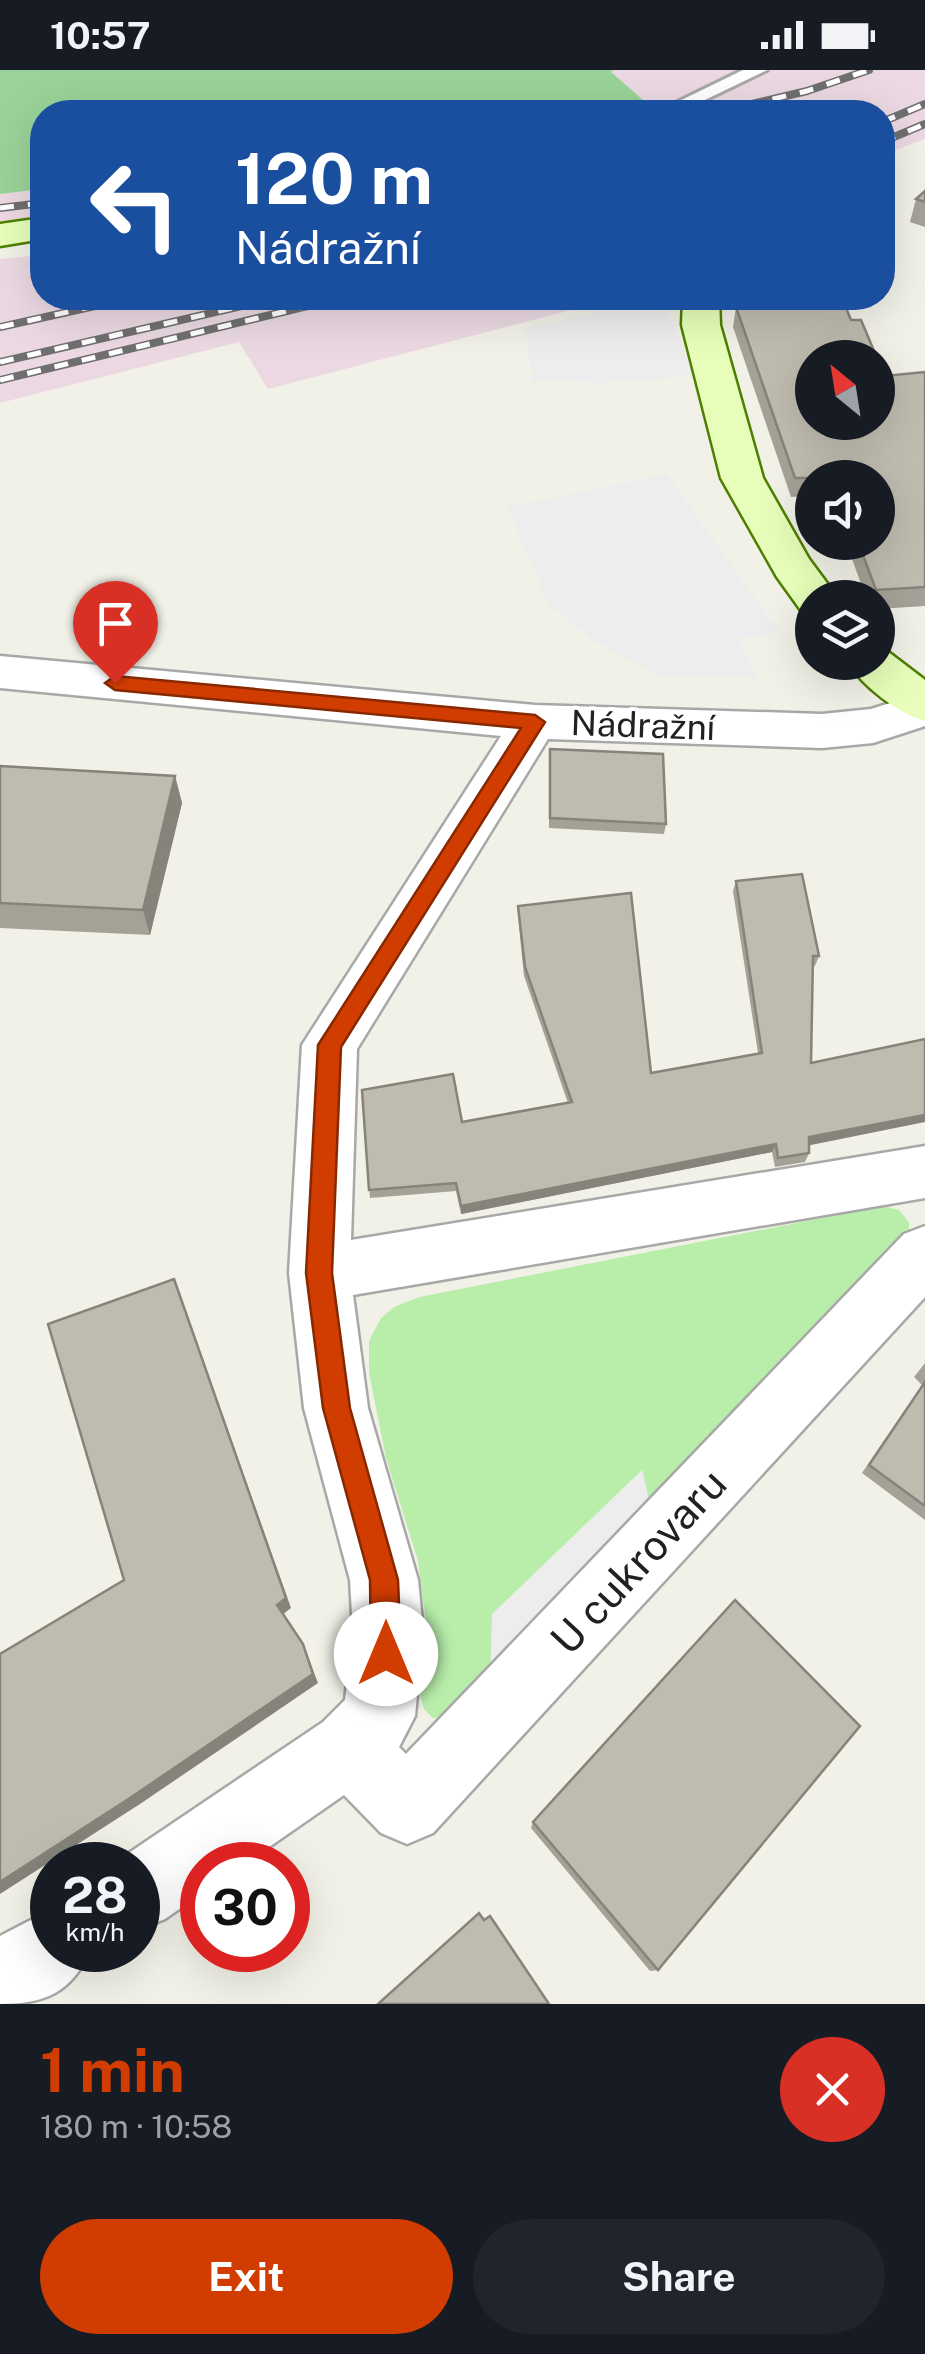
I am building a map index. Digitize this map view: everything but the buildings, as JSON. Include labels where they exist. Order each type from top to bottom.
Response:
[{"type":"street","points":[[0,235],[30,231]]},
{"type":"street","points":[[702,310],[703,332],[742,478],[802,580]]},
{"type":"street","name":"Nádražní","points":[[0,672],[535,722],[822,732],[873,726],[925,707]]},
{"type":"street","name":"Nádražní","points":[[893,680],[925,707]]},
{"type":"street","points":[[160,1877],[349,1748],[379,1716],[388,1630],[384,1580],[336,1408],[319,1273],[330,1045],[535,722]]},
{"type":"street","points":[[319,1273],[925,1172]]},
{"type":"street","name":"U cukrovaru","points":[[349,1748],[407,1807],[925,1254]]},
{"type":"street","points":[[0,1981],[30,1962]]},
{"type":"lane","points":[[692,100],[758,70]]},
{"type":"shaded area","points":[[925,70],[925,139],[895,150],[895,100],[643,100],[610,72]]},
{"type":"shaded area","points":[[30,190],[30,217],[0,221],[0,194]]},
{"type":"shaded area","points":[[30,256],[30,310],[571,310],[268,389],[239,342],[0,403],[0,259]]},
{"type":"shaded area","points":[[606,310],[669,313],[694,376],[605,383],[532,381],[525,328]]},
{"type":"shaded area","points":[[667,474],[779,632],[739,639],[758,677],[655,675],[591,639],[548,604],[507,507]]},
{"type":"shaded area","points":[[642,1470],[653,1518],[490,1693],[492,1614]]},
{"type":"green space","points":[[0,70],[614,70],[611,72],[643,100],[30,100],[30,190],[0,194]]},
{"type":"green space","points":[[883,1206],[899,1210],[909,1222],[909,1232],[653,1518],[642,1470],[490,1693],[453,1716],[433,1718],[424,1709],[420,1695],[426,1623],[418,1561],[386,1458],[369,1373],[369,1341],[381,1318],[394,1307],[419,1297]]},
{"type":"railway","points":[[769,100],[869,70]]},
{"type":"railway","points":[[895,117],[925,104]]},
{"type":"railway","points":[[895,137],[925,124]]},
{"type":"railway","points":[[0,208],[30,204]]},
{"type":"railway","points":[[0,327],[77,310]]},
{"type":"railway","points":[[0,362],[224,310]]},
{"type":"railway","points":[[0,380],[291,310]]},
{"type":"route","points":[[115,683],[535,722],[330,1045],[319,1273],[336,1408],[384,1580],[386,1654]]}]
